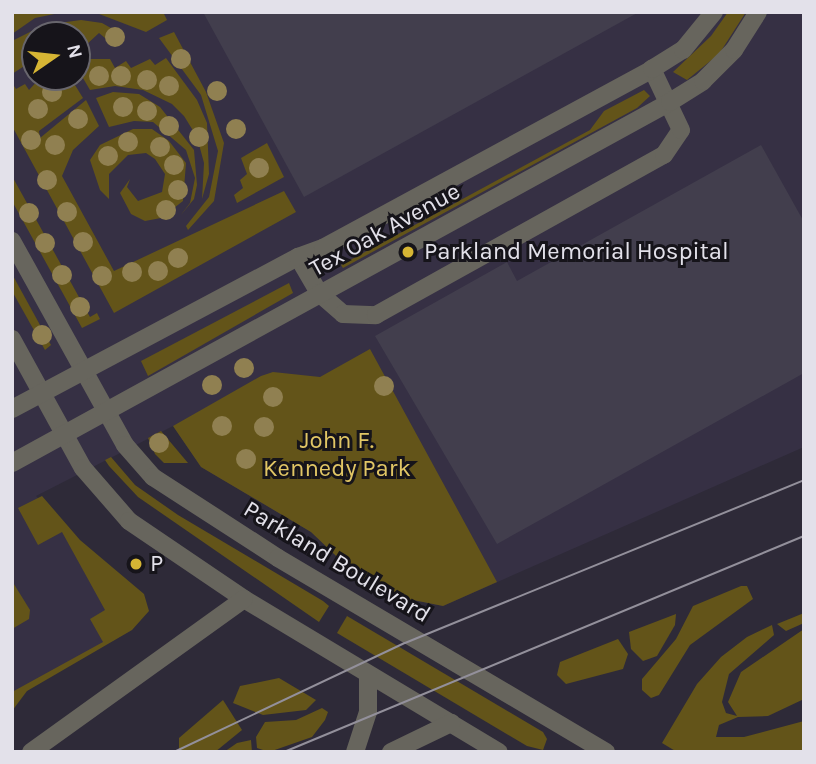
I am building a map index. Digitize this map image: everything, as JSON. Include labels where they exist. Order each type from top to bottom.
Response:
[{"type":"street","name":"Tex Oak Avenue","points":[[12,409],[298,257],[323,248],[652,69],[683,50],[714,12]]},
{"type":"street","name":"Tex Oak Avenue","points":[[12,463],[670,102],[703,81],[734,50],[758,12]]},
{"type":"street","points":[[298,257],[319,293],[344,314],[376,315],[664,155],[681,130],[652,69]]},
{"type":"street","name":"Parkland Boulevard","points":[[12,241],[133,456],[176,494],[606,752]]},
{"type":"street","points":[[12,339],[64,435],[103,496],[129,521],[244,599],[499,752]]},
{"type":"street","points":[[31,752],[244,599]]},
{"type":"street","points":[[355,752],[368,712],[368,674]]},
{"type":"street","points":[[391,752],[451,723]]},
{"type":"shaded area","name":"Parkland Memorial Hospital","points":[[12,12],[804,12],[804,447],[443,606],[398,597],[355,574],[311,532],[201,467],[173,426],[36,496],[146,610],[132,630],[12,697]]},
{"type":"green space","points":[[12,12],[64,12],[21,21],[21,28],[12,34]]},
{"type":"green space","points":[[94,12],[163,12],[167,20],[146,32]]},
{"type":"green space","points":[[728,12],[746,12],[719,54],[687,80],[673,72],[711,36]]},
{"type":"green space","points":[[91,21],[102,23],[125,36],[111,43],[99,33],[91,40]]},
{"type":"green space","points":[[174,32],[206,92],[224,143],[214,201],[188,230],[186,226],[209,197],[218,151],[201,95],[159,38]]},
{"type":"green space","points":[[21,36],[21,68],[12,74],[12,41]]},
{"type":"green space","points":[[166,58],[197,100],[207,123],[209,174],[202,199],[204,163],[197,137],[184,116],[172,104],[143,90],[115,86],[91,90],[91,59],[110,59],[115,68],[126,61],[131,68],[150,59],[155,65]]},
{"type":"green space","points":[[12,83],[16,89],[21,86],[21,91],[79,91],[83,98],[39,131],[40,138],[86,100],[99,126],[73,150],[62,176],[114,271],[284,191],[296,212],[114,313],[12,126]]},
{"type":"green space","points":[[644,90],[650,96],[637,108],[343,268],[341,265],[590,130],[604,111]]},
{"type":"green space","points":[[113,92],[139,94],[160,107],[194,150],[197,185],[194,199],[180,216],[190,203],[195,178],[186,150],[153,122],[134,121],[109,127],[96,98]]},
{"type":"green space","points":[[133,129],[152,129],[169,141],[186,163],[183,201],[161,218],[145,221],[131,214],[120,193],[130,179],[127,187],[138,201],[162,192],[165,174],[155,159],[146,153],[128,155],[109,174],[109,199],[100,190],[90,160],[100,145]]},
{"type":"green space","points":[[267,143],[284,177],[237,203],[234,195],[243,188],[240,180],[247,174],[241,158]]},
{"type":"green space","points":[[12,176],[90,317],[97,313],[100,319],[82,328],[12,201]]},
{"type":"green space","points":[[12,274],[51,345],[45,350],[12,291]]},
{"type":"green space","points":[[289,283],[293,293],[148,376],[141,361]]},
{"type":"green space","name":"John F. Kennedy Park","points":[[370,349],[497,582],[443,606],[398,597],[355,574],[311,532],[201,467],[173,426],[261,376],[273,372],[320,377]]},
{"type":"green space","points":[[161,431],[188,463],[164,463],[155,454],[148,438]]},
{"type":"green space","points":[[111,457],[135,485],[178,515],[323,601],[329,606],[319,622],[138,497],[105,460]]},
{"type":"green space","points":[[42,496],[80,540],[144,594],[149,611],[132,630],[27,691],[12,711],[12,692],[103,642],[90,619],[105,610],[62,532],[38,545],[18,508]]},
{"type":"green space","points":[[12,581],[30,610],[29,619],[12,629]]},
{"type":"green space","points":[[747,586],[753,599],[690,645],[659,695],[651,698],[642,690],[642,679],[676,639],[693,606]]},
{"type":"green space","points":[[804,613],[804,623],[786,631],[777,624]]},
{"type":"green space","points":[[676,614],[675,625],[657,656],[643,661],[631,649],[629,632]]},
{"type":"green space","points":[[347,616],[543,732],[547,739],[543,750],[527,746],[337,633]]},
{"type":"green space","points":[[772,625],[774,635],[729,674],[722,702],[726,713],[737,716],[728,702],[741,672],[804,629],[804,699],[768,716],[738,717],[719,725],[716,737],[744,737],[804,721],[804,752],[677,752],[662,743],[697,684],[721,657],[747,637]]},
{"type":"green space","points":[[618,639],[628,654],[623,669],[566,684],[557,675],[560,662]]},
{"type":"green space","points":[[279,678],[316,700],[306,710],[263,715],[233,703],[240,686]]},
{"type":"green space","points":[[223,700],[242,730],[215,752],[179,752],[179,738]]},
{"type":"green space","points":[[322,708],[328,712],[312,737],[269,752],[257,748],[256,737],[265,722],[296,720]]},
{"type":"green space","points":[[251,740],[252,752],[224,752],[237,743]]},
{"type":"building","points":[[203,12],[639,12],[304,197]]},
{"type":"building","points":[[761,145],[804,222],[804,373],[497,544],[375,336],[507,262],[517,281]]},
{"type":"tram line","points":[[174,752],[405,643],[804,480]]},
{"type":"tram line","points":[[284,752],[804,536]]},
{"type":"place","name":"Parkland Memorial Hospital","points":[[408,252]]},
{"type":"place","name":"P","points":[[136,564]]}]
